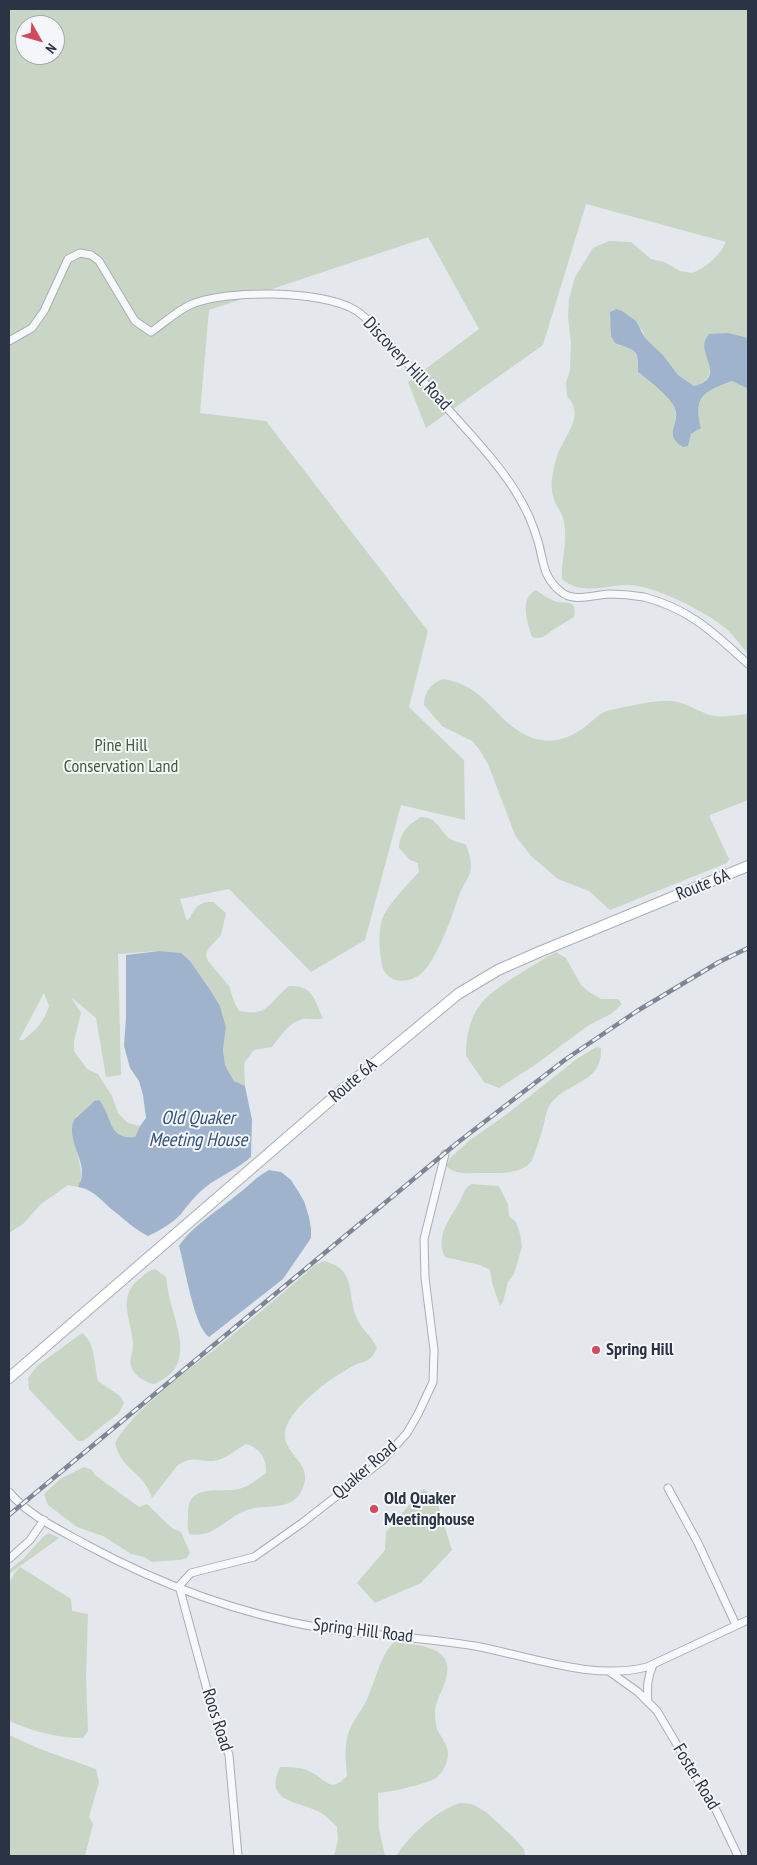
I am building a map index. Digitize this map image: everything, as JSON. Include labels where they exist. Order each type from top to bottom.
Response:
[{"type":"main road","name":"Route 6A","points":[[9,1378],[341,1091],[458,994],[498,970],[748,866]]},
{"type":"street","name":"Discovery Hill Road","points":[[9,341],[32,328],[44,311],[68,259],[80,252],[91,255],[99,261],[135,322],[152,332],[190,305],[234,294],[288,295],[326,299],[356,310],[370,322],[409,364],[467,430],[514,488],[526,509],[538,539],[542,566],[548,578],[562,593],[582,598],[626,594],[670,605],[703,624],[748,664]]},
{"type":"street","name":"Quaker Road","points":[[179,1586],[191,1573],[254,1557],[302,1523],[383,1460],[407,1433],[433,1382],[434,1358],[425,1278],[424,1240],[445,1154]]},
{"type":"street","points":[[668,1488],[698,1543],[736,1625]]},
{"type":"street","name":"Spring Hill Road","points":[[9,1492],[20,1506],[104,1554],[179,1586],[248,1610],[322,1628],[464,1644],[547,1662],[610,1672],[630,1672],[653,1665],[748,1620]]},
{"type":"street","points":[[9,1559],[30,1540],[44,1520]]},
{"type":"street","name":"Roos Road","points":[[179,1586],[209,1697],[229,1755],[238,1856]]},
{"type":"street","points":[[648,1702],[646,1684],[648,1674],[653,1665]]},
{"type":"street","name":"Foster Road","points":[[610,1672],[628,1683],[657,1711],[717,1812],[738,1856]]},
{"type":"green space","name":"Pine Hill Conservation Land","points":[[9,9],[748,9],[748,338],[744,337],[706,352],[710,368],[708,377],[705,381],[694,386],[678,375],[663,355],[645,338],[642,330],[616,309],[610,312],[611,328],[619,345],[630,348],[636,353],[638,372],[661,391],[671,403],[676,414],[673,434],[688,445],[691,434],[701,428],[699,408],[703,396],[714,388],[732,381],[748,389],[748,654],[725,628],[693,607],[665,594],[639,586],[628,585],[594,588],[577,587],[562,579],[565,529],[563,517],[554,499],[552,486],[557,456],[575,415],[572,402],[567,396],[566,383],[570,370],[571,344],[568,316],[569,299],[575,277],[593,248],[609,241],[631,242],[651,259],[664,262],[680,271],[692,273],[712,260],[726,242],[586,204],[543,345],[426,428],[408,382],[479,329],[428,237],[209,310],[200,413],[266,421],[428,631],[409,707],[464,760],[465,820],[401,805],[365,940],[311,972],[229,889],[180,899],[187,921],[197,907],[203,903],[213,902],[226,913],[221,935],[206,954],[208,961],[229,986],[239,1011],[257,1012],[263,1010],[289,986],[297,986],[304,988],[312,995],[323,1018],[303,1019],[293,1023],[272,1047],[254,1050],[244,1063],[245,1086],[234,1081],[225,1065],[223,1050],[226,1027],[220,1006],[190,961],[180,953],[160,951],[118,954],[121,1075],[106,1077],[96,1018],[71,997],[81,1013],[74,1041],[74,1051],[87,1069],[98,1074],[112,1096],[118,1113],[128,1123],[140,1126],[135,1137],[122,1135],[113,1129],[103,1106],[94,1102],[88,1109],[76,1116],[73,1130],[82,1176],[78,1187],[68,1185],[41,1204],[23,1224],[9,1233]],"holes":[[[44,993],[49,1006],[45,1016],[32,1033],[23,1040],[19,1040]]]},
{"type":"green space","points":[[536,590],[554,601],[572,604],[575,611],[574,617],[540,638],[532,637],[526,611],[528,599]]},
{"type":"green space","points":[[443,679],[471,689],[520,731],[533,738],[547,741],[567,737],[607,711],[658,701],[676,702],[715,716],[748,714],[748,800],[710,815],[729,859],[727,863],[610,910],[589,891],[558,879],[531,856],[515,835],[488,764],[479,749],[472,741],[442,726],[424,705],[425,696],[429,689]]},
{"type":"green space","points":[[421,817],[434,821],[450,839],[466,845],[471,869],[433,959],[418,976],[403,981],[393,979],[383,968],[381,962],[380,931],[384,914],[419,872],[418,863],[410,860],[399,848],[399,843],[405,830]]},
{"type":"green space","points":[[556,952],[566,958],[581,985],[588,991],[601,999],[618,999],[622,1004],[611,1014],[589,1025],[535,1065],[499,1088],[484,1082],[466,1056],[469,1029],[473,1016],[480,1005],[504,984]]},
{"type":"green space","points":[[596,1047],[601,1048],[600,1060],[596,1069],[590,1076],[557,1097],[548,1108],[535,1153],[528,1165],[516,1171],[495,1173],[462,1173],[446,1166],[450,1158],[470,1140],[507,1114],[578,1058]]},
{"type":"green space","points":[[471,1184],[499,1186],[508,1204],[509,1216],[516,1222],[520,1234],[522,1247],[514,1274],[508,1282],[503,1302],[500,1306],[492,1283],[490,1270],[480,1265],[445,1257],[442,1250],[444,1229],[468,1186]]},
{"type":"green space","points":[[324,1261],[335,1265],[343,1271],[350,1286],[355,1313],[361,1326],[377,1348],[372,1357],[343,1371],[314,1393],[295,1412],[287,1424],[286,1443],[305,1472],[304,1486],[296,1498],[284,1505],[247,1510],[213,1531],[198,1535],[189,1534],[188,1511],[194,1496],[207,1491],[239,1489],[266,1473],[264,1459],[259,1451],[246,1444],[226,1457],[217,1460],[188,1460],[183,1462],[178,1465],[152,1498],[143,1482],[122,1460],[115,1443],[134,1417],[161,1392],[315,1265]]},
{"type":"green space","points":[[155,1269],[166,1277],[169,1297],[177,1324],[180,1348],[179,1359],[175,1368],[167,1377],[154,1384],[138,1377],[131,1366],[133,1346],[127,1303],[131,1287],[144,1275]]},
{"type":"green space","points":[[82,1333],[87,1337],[94,1355],[98,1381],[120,1396],[124,1403],[119,1413],[83,1441],[78,1441],[29,1389],[28,1378],[37,1366]]},
{"type":"green space","points":[[84,1467],[92,1470],[95,1475],[139,1507],[147,1504],[172,1528],[181,1532],[190,1553],[187,1558],[152,1562],[144,1557],[131,1554],[103,1536],[77,1527],[48,1505],[44,1494],[60,1479]]},
{"type":"green space","points":[[423,1489],[436,1498],[452,1550],[421,1583],[375,1603],[357,1583],[385,1550],[386,1532]]},
{"type":"green space","points":[[49,1533],[59,1538],[9,1574],[9,1570]]},
{"type":"green space","points":[[20,1567],[71,1599],[72,1611],[88,1614],[86,1676],[88,1731],[83,1738],[45,1733],[9,1721],[9,1583]]},
{"type":"green space","points":[[394,1642],[425,1646],[441,1654],[446,1661],[448,1670],[438,1698],[435,1714],[437,1729],[448,1750],[447,1761],[442,1772],[434,1779],[406,1788],[378,1793],[379,1829],[385,1856],[334,1856],[338,1840],[337,1827],[318,1811],[284,1798],[276,1787],[276,1778],[280,1767],[293,1767],[305,1770],[333,1785],[347,1776],[346,1750],[348,1734],[366,1702],[385,1654]]},
{"type":"green space","points":[[9,1735],[40,1749],[96,1769],[99,1782],[89,1817],[93,1824],[85,1856],[9,1856]]},
{"type":"green space","points":[[460,1803],[472,1804],[486,1812],[524,1849],[525,1856],[396,1856],[409,1840],[432,1818]]},
{"type":"water","points":[[616,309],[636,321],[645,338],[663,355],[678,375],[694,386],[709,378],[710,367],[704,347],[709,334],[728,333],[748,338],[748,389],[732,381],[714,388],[703,396],[699,408],[701,428],[691,434],[688,446],[683,447],[674,439],[673,430],[676,412],[671,401],[638,372],[638,358],[636,354],[631,349],[615,343],[611,336],[610,312]]},
{"type":"water","name":"Old Quaker Meeting House","points":[[160,951],[181,953],[190,961],[220,1006],[226,1027],[223,1050],[225,1065],[234,1081],[245,1086],[252,1120],[251,1157],[207,1186],[194,1197],[174,1221],[148,1236],[95,1195],[78,1187],[82,1177],[82,1169],[72,1134],[72,1127],[75,1118],[94,1101],[99,1100],[115,1131],[126,1137],[135,1137],[146,1118],[139,1081],[130,1068],[124,1046],[126,955]]},
{"type":"water","points":[[269,1170],[281,1172],[291,1180],[298,1191],[304,1201],[309,1217],[311,1238],[283,1279],[209,1337],[199,1322],[194,1309],[179,1246],[199,1225]]},
{"type":"railway","points":[[9,1515],[457,1143],[566,1059],[637,1011],[719,962],[748,948]]},
{"type":"place","name":"Spring Hill","points":[[596,1350]]},
{"type":"place","name":"Old Quaker Meetinghouse","points":[[374,1509]]}]
